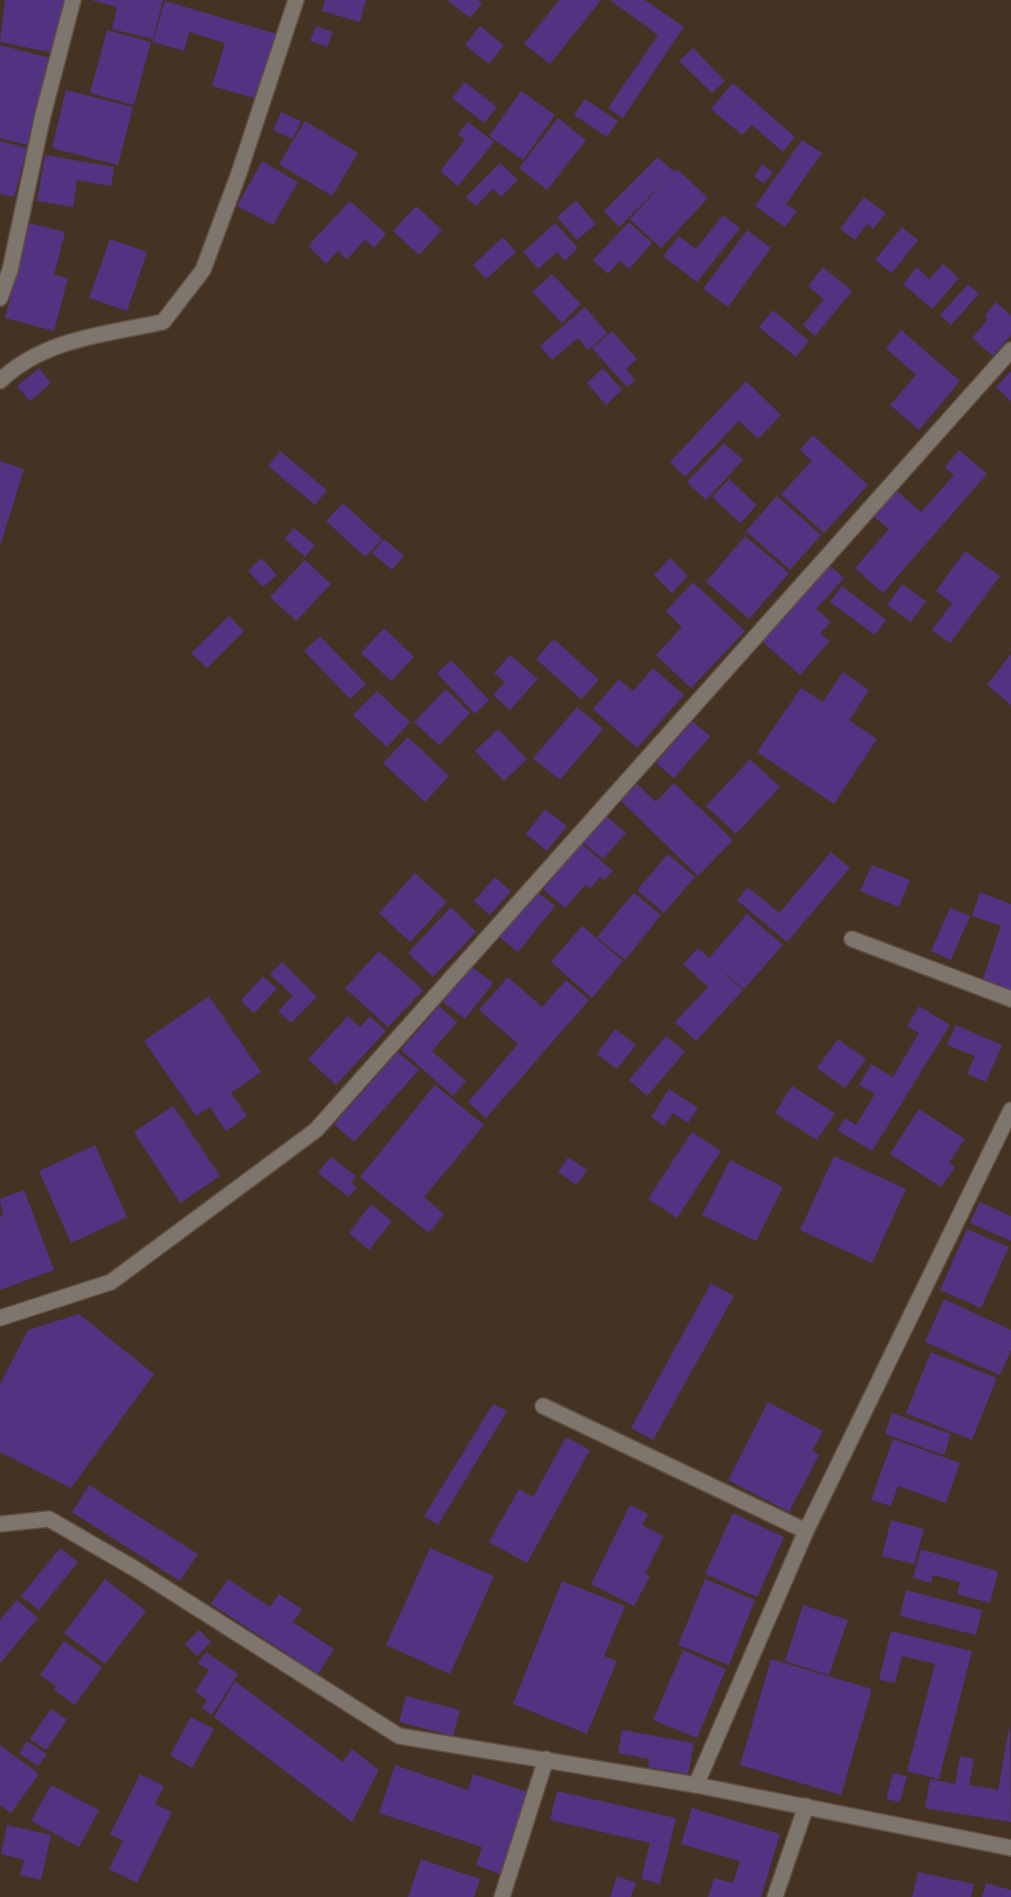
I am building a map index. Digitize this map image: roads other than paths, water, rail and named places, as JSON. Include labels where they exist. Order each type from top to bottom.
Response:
[{"type":"street","points":[[0,298],[10,270],[43,115],[73,0]]},
{"type":"street","points":[[0,381],[14,367],[52,346],[163,322],[202,270],[239,173],[296,0]]},
{"type":"street","points":[[0,1318],[111,1282],[316,1130],[1011,350]]},
{"type":"street","points":[[852,939],[1011,999]]},
{"type":"street","points":[[696,1785],[806,1531],[1011,1110]]},
{"type":"street","points":[[543,1407],[806,1531]]},
{"type":"street","points":[[0,1524],[48,1519],[137,1570],[399,1736],[696,1785],[1011,1848]]},
{"type":"street","points":[[502,1897],[546,1760]]},
{"type":"street","points":[[775,1897],[806,1806]]}]
